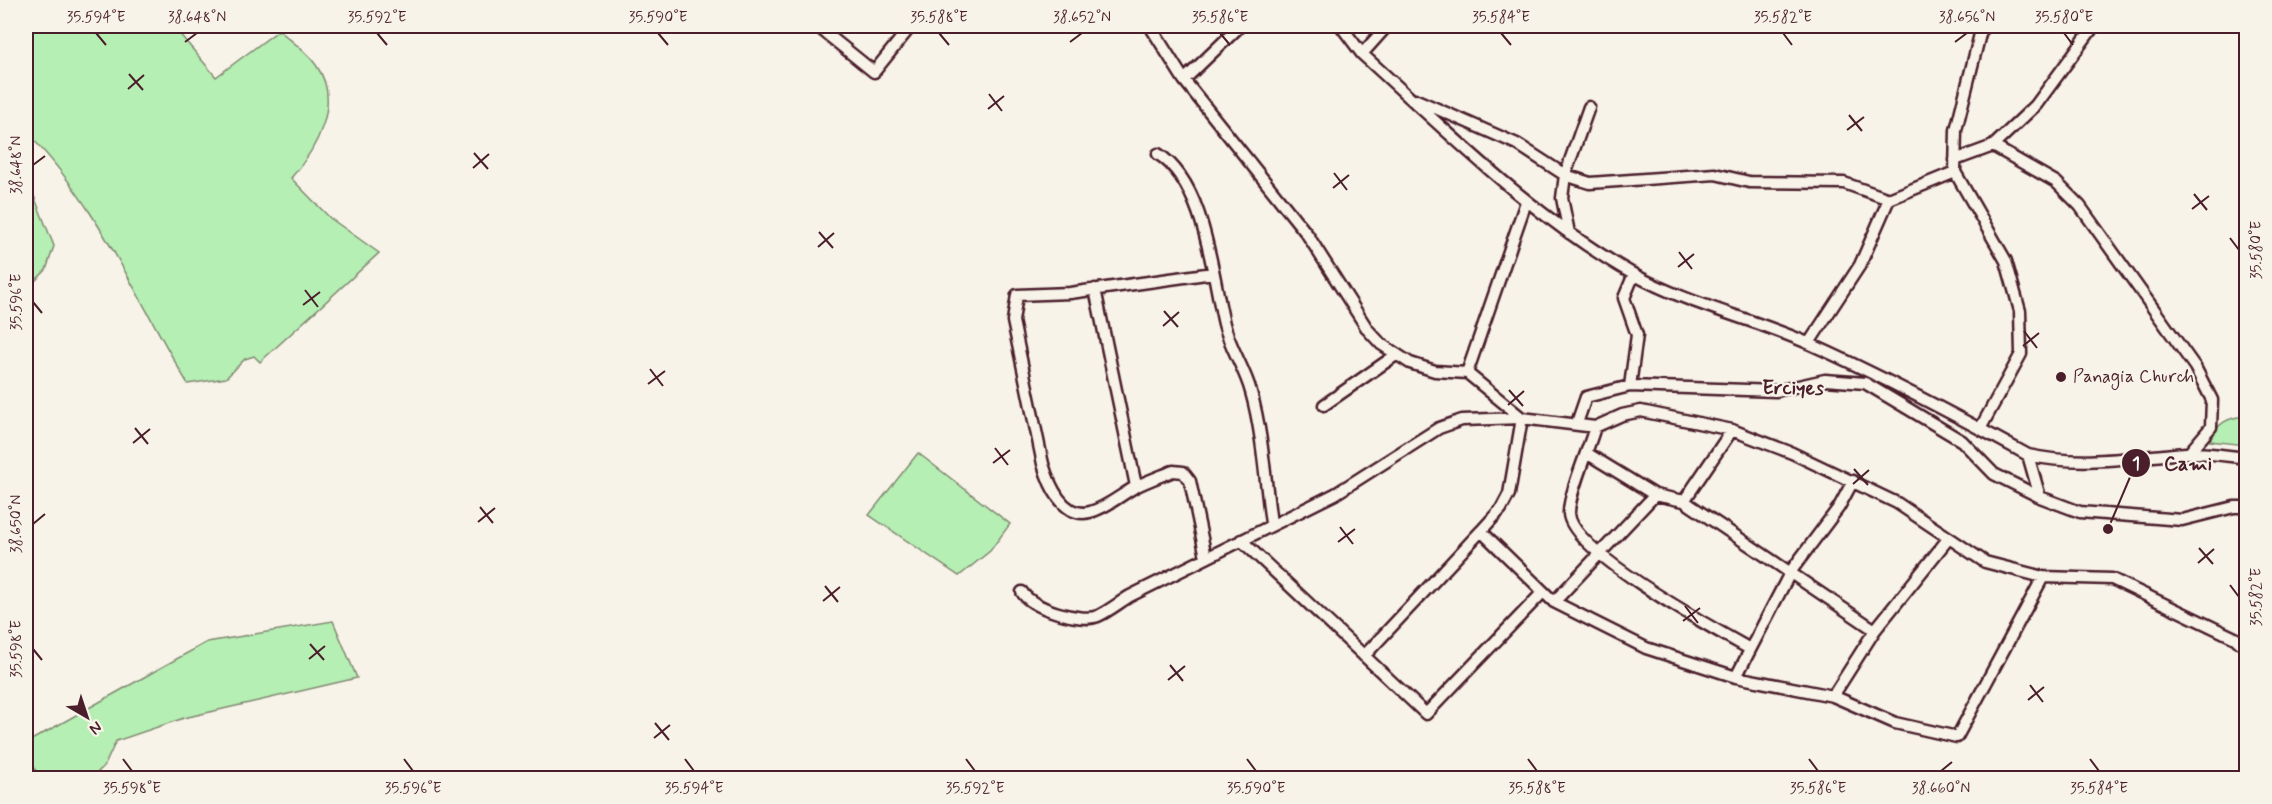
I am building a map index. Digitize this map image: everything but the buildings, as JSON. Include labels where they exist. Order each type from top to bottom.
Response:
[{"type":"street","points":[[817,26],[874,72],[911,26]]},
{"type":"street","points":[[1150,26],[1184,80],[1307,234],[1368,330],[1396,355],[1435,371],[1467,373],[1522,418]]},
{"type":"street","points":[[1184,80],[1240,26]]},
{"type":"street","points":[[1341,26],[1362,54],[1526,202],[1569,233],[1634,274],[1698,304],[1809,343],[1869,379],[1962,441],[1974,456],[1995,474],[2040,497],[2080,512],[2182,520],[2234,507],[2247,507]]},
{"type":"street","points":[[1362,54],[1387,26]]},
{"type":"street","points":[[1980,429],[2021,354],[2020,311],[2006,261],[1955,172],[1956,130],[1982,26]]},
{"type":"street","points":[[1955,160],[1993,146],[2036,105],[2094,26]]},
{"type":"street","points":[[1409,96],[1517,144],[1565,175],[1590,183],[1715,174],[1749,182],[1844,183],[1889,199],[1955,172]]},
{"type":"street","points":[[1569,233],[1562,198],[1565,175],[1588,107]]},
{"type":"street","points":[[1993,146],[2056,182],[2080,207],[2195,367],[2212,400],[2211,427],[2188,453]]},
{"type":"street","points":[[1158,154],[1169,161],[1179,172],[1196,205],[1225,327],[1253,400],[1271,524]]},
{"type":"street","points":[[1809,343],[1860,265],[1889,199]]},
{"type":"street","points":[[1467,373],[1526,202]]},
{"type":"street","points":[[1206,557],[1190,481],[1186,475],[1173,471],[1136,486],[1088,513],[1073,510],[1059,498],[1043,464],[1013,321],[1017,295],[1055,295],[1213,273]]},
{"type":"street","points":[[1630,386],[1637,335],[1624,298],[1634,274]]},
{"type":"street","points":[[1095,289],[1136,486]]},
{"type":"street","points":[[1324,405],[1396,355]]},
{"type":"street","points":[[1577,423],[1586,397],[1630,386],[1776,391],[1825,380],[1869,379],[1980,429],[2028,455],[2056,462],[2112,462],[2188,453],[2247,458]]},
{"type":"street","points":[[1022,592],[1034,605],[1079,618],[1093,617],[1206,557],[1335,494],[1452,422],[1522,418],[1595,427],[1622,415],[1641,411],[1732,430],[1792,453],[1897,503],[1985,562],[2043,577],[2112,579],[2235,638],[2247,648]]},
{"type":"street","points":[[1364,656],[1501,509],[1509,494],[1522,418]]},
{"type":"street","points":[[1595,427],[1569,513],[1577,532],[1600,554],[1666,601],[1750,649]]},
{"type":"street","points":[[1684,501],[1732,430]]},
{"type":"street","points":[[1588,454],[1655,495],[1684,501],[1791,571],[1875,630]]},
{"type":"street","points":[[2028,455],[2040,497]]},
{"type":"street","points":[[1736,677],[1791,571],[1839,507],[1853,481]]},
{"type":"street","points":[[1554,602],[1655,495]]},
{"type":"street","points":[[1481,531],[1554,602],[1646,648],[1736,677],[1833,696],[1895,723],[1957,737],[2043,577]]},
{"type":"street","points":[[1833,696],[1875,630],[1948,539]]},
{"type":"street","points":[[1241,540],[1426,714],[1543,592]]},
{"type":"green space","points":[[26,26],[173,26],[216,77],[279,30],[304,51],[316,65],[324,79],[327,94],[327,110],[317,140],[291,178],[330,218],[379,253],[260,362],[254,356],[245,359],[226,378],[188,384],[95,221],[52,160],[26,132]]},
{"type":"green space","points":[[26,176],[54,246],[46,270],[26,290]]},
{"type":"green space","points":[[2246,416],[2246,445],[2210,441],[2224,422]]},
{"type":"green space","points":[[918,453],[1010,524],[990,551],[959,576],[869,515]]},
{"type":"green space","points":[[333,621],[357,678],[184,718],[116,741],[105,765],[92,778],[39,778],[26,749],[26,743],[207,642]]},
{"type":"place","name":"Panagia Church","points":[[2061,377]]},
{"type":"place","name":"Cami","points":[[2108,529]]},
{"type":"district","name":"Erciyes","points":[[1793,388]]}]
